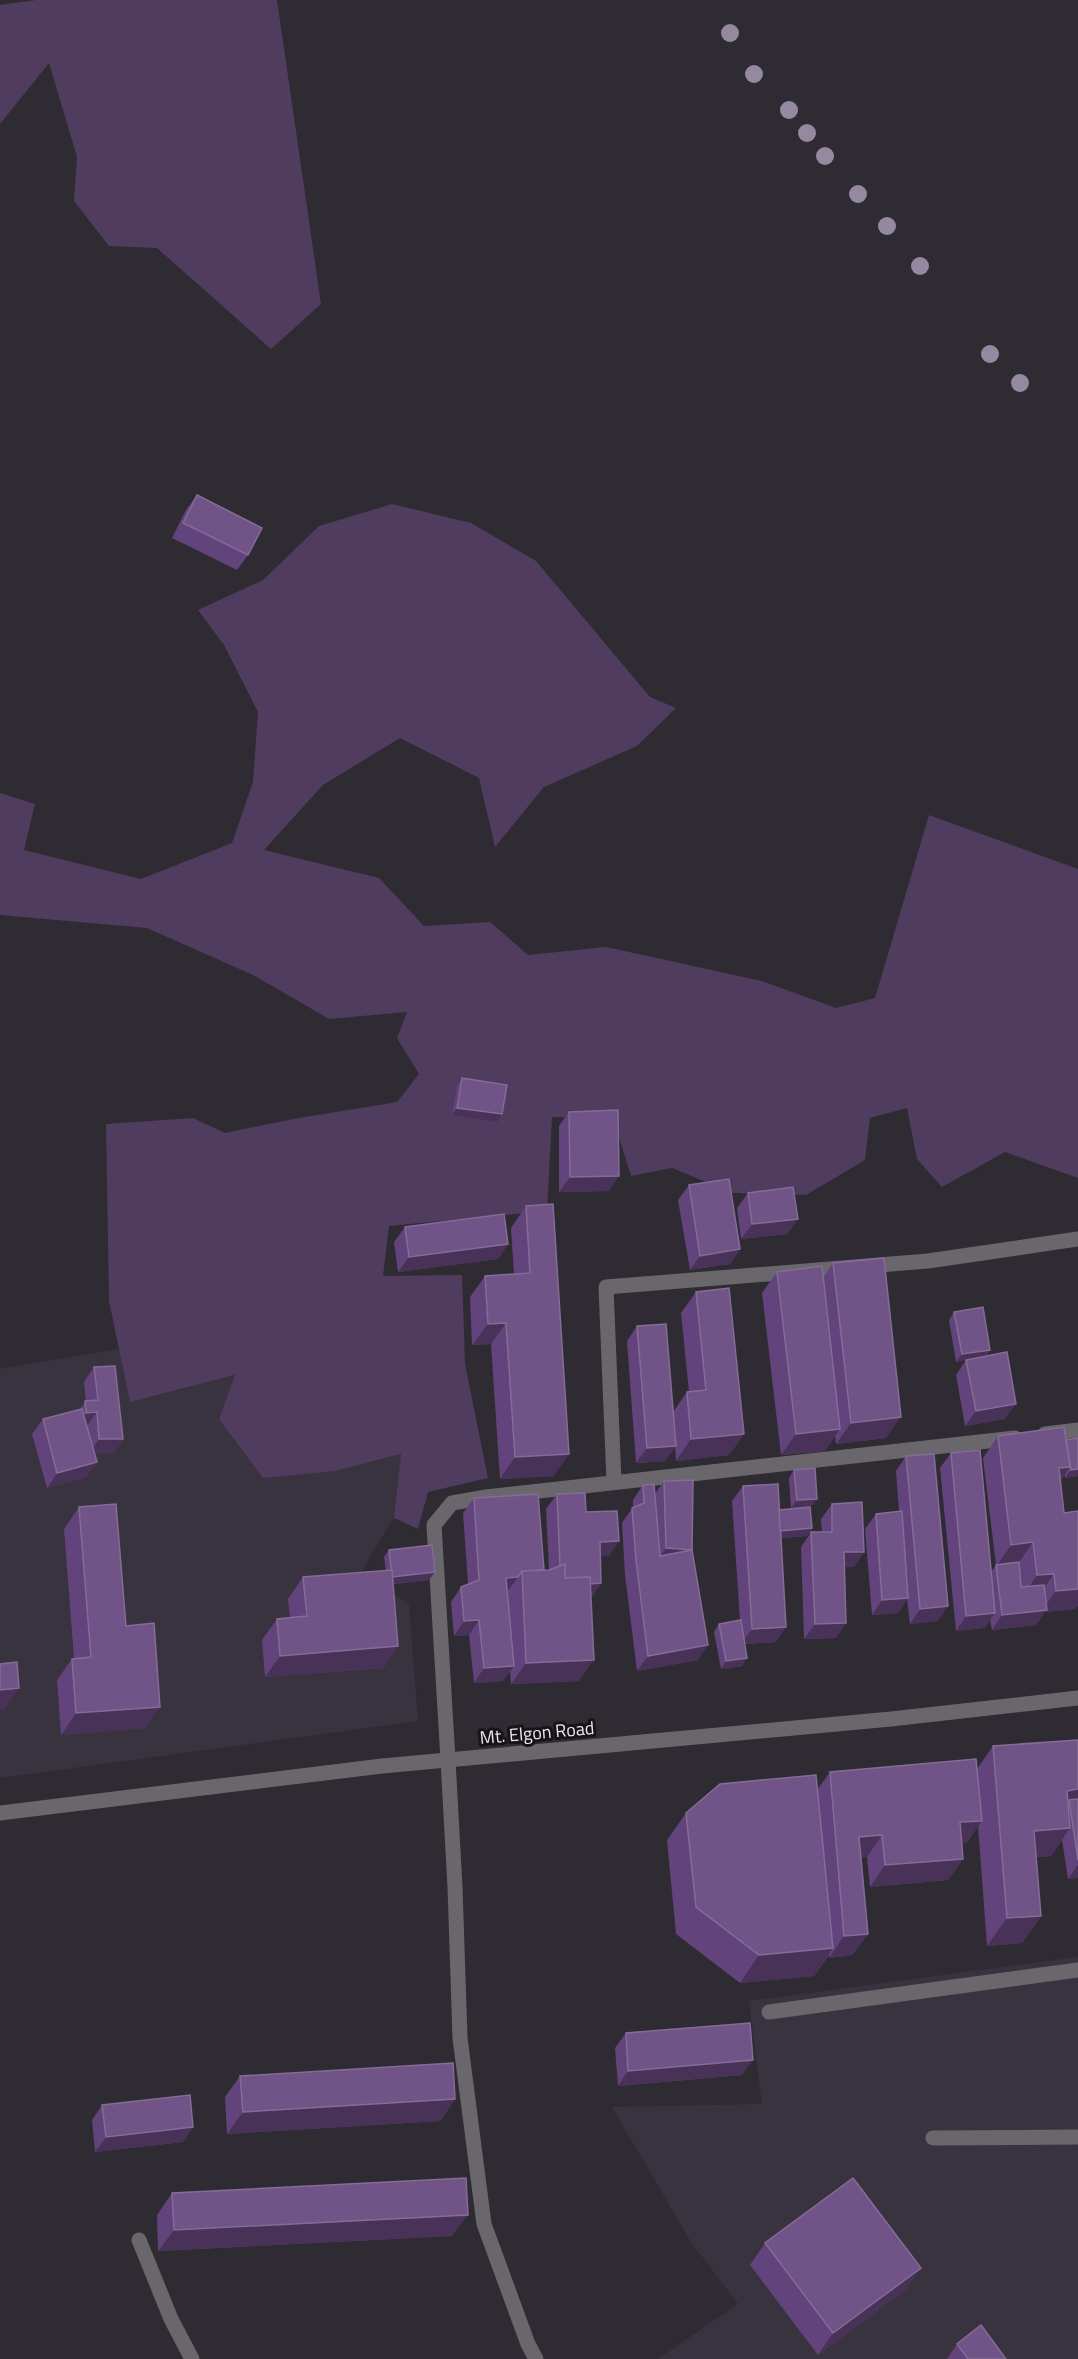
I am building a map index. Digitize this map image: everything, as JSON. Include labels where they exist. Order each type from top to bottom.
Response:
[{"type":"street","points":[[614,1482],[606,1287],[928,1261],[1078,1239]]},
{"type":"street","points":[[536,2359],[528,2344],[484,2224],[460,2038],[455,1887],[434,1525],[452,1503],[486,1497],[1078,1430]]},
{"type":"street","name":"Mt. Elgon Road","points":[[0,1812],[382,1766],[880,1720],[1078,1698]]},
{"type":"street","points":[[769,2012],[1078,1970]]},
{"type":"street","points":[[933,2138],[1078,2137]]},
{"type":"street","points":[[139,2240],[171,2319],[192,2359]]},
{"type":"shaded area","points":[[36,0],[277,0],[321,304],[271,349],[157,248],[109,246],[74,201],[77,157],[49,63],[0,124],[0,5]]},
{"type":"shaded area","points":[[392,504],[471,523],[536,561],[650,697],[676,708],[637,746],[544,787],[495,847],[479,778],[400,738],[323,785],[264,850],[379,878],[424,926],[490,922],[528,955],[606,947],[762,981],[836,1008],[875,998],[929,815],[1078,869],[1078,1178],[1005,1152],[942,1187],[917,1159],[907,1108],[870,1118],[865,1160],[806,1195],[733,1193],[672,1168],[631,1176],[613,1118],[552,1117],[547,1211],[389,1226],[383,1276],[462,1275],[465,1364],[488,1478],[428,1492],[418,1529],[394,1518],[401,1454],[335,1471],[263,1478],[219,1419],[235,1375],[130,1402],[109,1301],[106,1124],[193,1118],[225,1133],[397,1102],[419,1074],[397,1038],[407,1012],[329,1019],[253,975],[147,928],[0,915],[0,793],[35,804],[24,850],[141,879],[232,843],[253,782],[258,712],[224,645],[198,610],[263,580],[319,526]]},
{"type":"shaded area","points":[[119,1349],[130,1402],[236,1375],[335,1471],[402,1454],[394,1518],[362,1570],[409,1605],[418,1721],[0,1778],[0,1369]]},
{"type":"shaded area","points":[[1078,1957],[1078,2359],[658,2359],[738,2304],[691,2242],[612,2107],[762,2104],[749,2001]]},
{"type":"building","points":[[197,495],[262,528],[248,555],[183,523]]},
{"type":"building","points":[[462,1078],[507,1085],[502,1114],[457,1108]]},
{"type":"building","points":[[618,1110],[619,1176],[570,1177],[569,1112]]},
{"type":"building","points":[[729,1179],[740,1249],[700,1256],[689,1185]]},
{"type":"building","points":[[793,1187],[798,1219],[752,1224],[748,1193]]},
{"type":"building","points":[[553,1204],[569,1454],[515,1457],[506,1323],[488,1324],[485,1276],[530,1273],[526,1206]]},
{"type":"building","points":[[504,1214],[508,1244],[409,1257],[405,1227]]},
{"type":"building","points":[[884,1258],[901,1417],[851,1423],[833,1263]]},
{"type":"building","points":[[822,1266],[840,1429],[796,1434],[777,1272]]},
{"type":"building","points":[[729,1288],[744,1434],[691,1439],[687,1392],[706,1390],[696,1292]]},
{"type":"building","points":[[983,1307],[990,1350],[962,1354],[954,1312]]},
{"type":"building","points":[[666,1324],[676,1446],[647,1448],[637,1326]]},
{"type":"building","points":[[1007,1352],[1016,1404],[976,1411],[966,1360]]},
{"type":"building","points":[[115,1366],[123,1439],[99,1439],[97,1412],[86,1413],[85,1401],[98,1400],[94,1367]]},
{"type":"building","points":[[82,1409],[97,1462],[57,1473],[43,1419]]},
{"type":"building","points":[[1064,1427],[1070,1467],[1059,1468],[1064,1513],[1078,1511],[1078,1589],[1056,1591],[1054,1574],[1037,1575],[1033,1542],[1011,1545],[998,1436]]},
{"type":"building","points":[[1078,1438],[1078,1469],[1071,1470],[1066,1440]]},
{"type":"building","points":[[980,1450],[995,1613],[966,1616],[951,1453]]},
{"type":"building","points":[[934,1454],[948,1606],[920,1609],[906,1456]]},
{"type":"building","points":[[815,1468],[817,1499],[797,1500],[794,1470]]},
{"type":"building","points":[[693,1480],[692,1550],[666,1548],[664,1481]]},
{"type":"building","points":[[654,1484],[660,1556],[692,1550],[708,1645],[648,1656],[632,1508],[644,1503],[643,1485]]},
{"type":"building","points":[[778,1484],[786,1627],[752,1629],[743,1486]]},
{"type":"building","points":[[585,1493],[586,1512],[617,1511],[619,1541],[600,1542],[601,1583],[590,1584],[590,1577],[565,1578],[565,1564],[560,1566],[557,1494]]},
{"type":"building","points":[[538,1494],[544,1570],[522,1571],[518,1577],[506,1578],[514,1666],[484,1668],[479,1620],[464,1621],[461,1587],[479,1580],[474,1498]]},
{"type":"building","points":[[862,1502],[864,1552],[844,1552],[846,1623],[815,1624],[811,1532],[832,1532],[832,1504]]},
{"type":"building","points":[[116,1504],[126,1626],[154,1623],[160,1707],[76,1713],[72,1659],[91,1657],[79,1507]]},
{"type":"building","points":[[810,1507],[812,1528],[780,1531],[779,1510]]},
{"type":"building","points":[[902,1511],[908,1598],[882,1600],[876,1514]]},
{"type":"building","points":[[432,1545],[435,1572],[392,1577],[389,1550]]},
{"type":"building","points":[[1019,1562],[1021,1587],[1044,1585],[1047,1610],[1002,1615],[996,1565]]},
{"type":"building","points":[[565,1564],[565,1578],[590,1577],[594,1660],[526,1663],[522,1571],[549,1570]]},
{"type":"building","points":[[392,1570],[398,1646],[280,1656],[277,1619],[307,1616],[303,1577]]},
{"type":"building","points":[[741,1620],[747,1658],[726,1661],[719,1624]]},
{"type":"building","points":[[17,1662],[19,1688],[0,1690],[0,1664]]},
{"type":"building","points":[[1078,1740],[1078,1789],[1067,1791],[1070,1828],[1034,1831],[1041,1916],[1007,1918],[993,1746]]},
{"type":"building","points":[[976,1759],[982,1821],[960,1822],[963,1859],[885,1865],[882,1835],[859,1837],[868,1934],[844,1936],[830,1772]]},
{"type":"building","points":[[816,1775],[833,1948],[759,1955],[696,1907],[686,1813],[720,1784]]},
{"type":"building","points":[[1078,1799],[1078,1860],[1069,1800]]},
{"type":"building","points":[[750,2023],[753,2060],[628,2071],[626,2033]]},
{"type":"building","points":[[453,2063],[455,2099],[243,2112],[240,2076]]},
{"type":"building","points":[[190,2095],[193,2127],[106,2137],[102,2105]]},
{"type":"building","points":[[466,2178],[468,2215],[174,2230],[172,2193]]},
{"type":"building","points":[[853,2178],[921,2268],[833,2333],[765,2243]]},
{"type":"building","points":[[981,2325],[1006,2359],[968,2359],[957,2344]]}]
